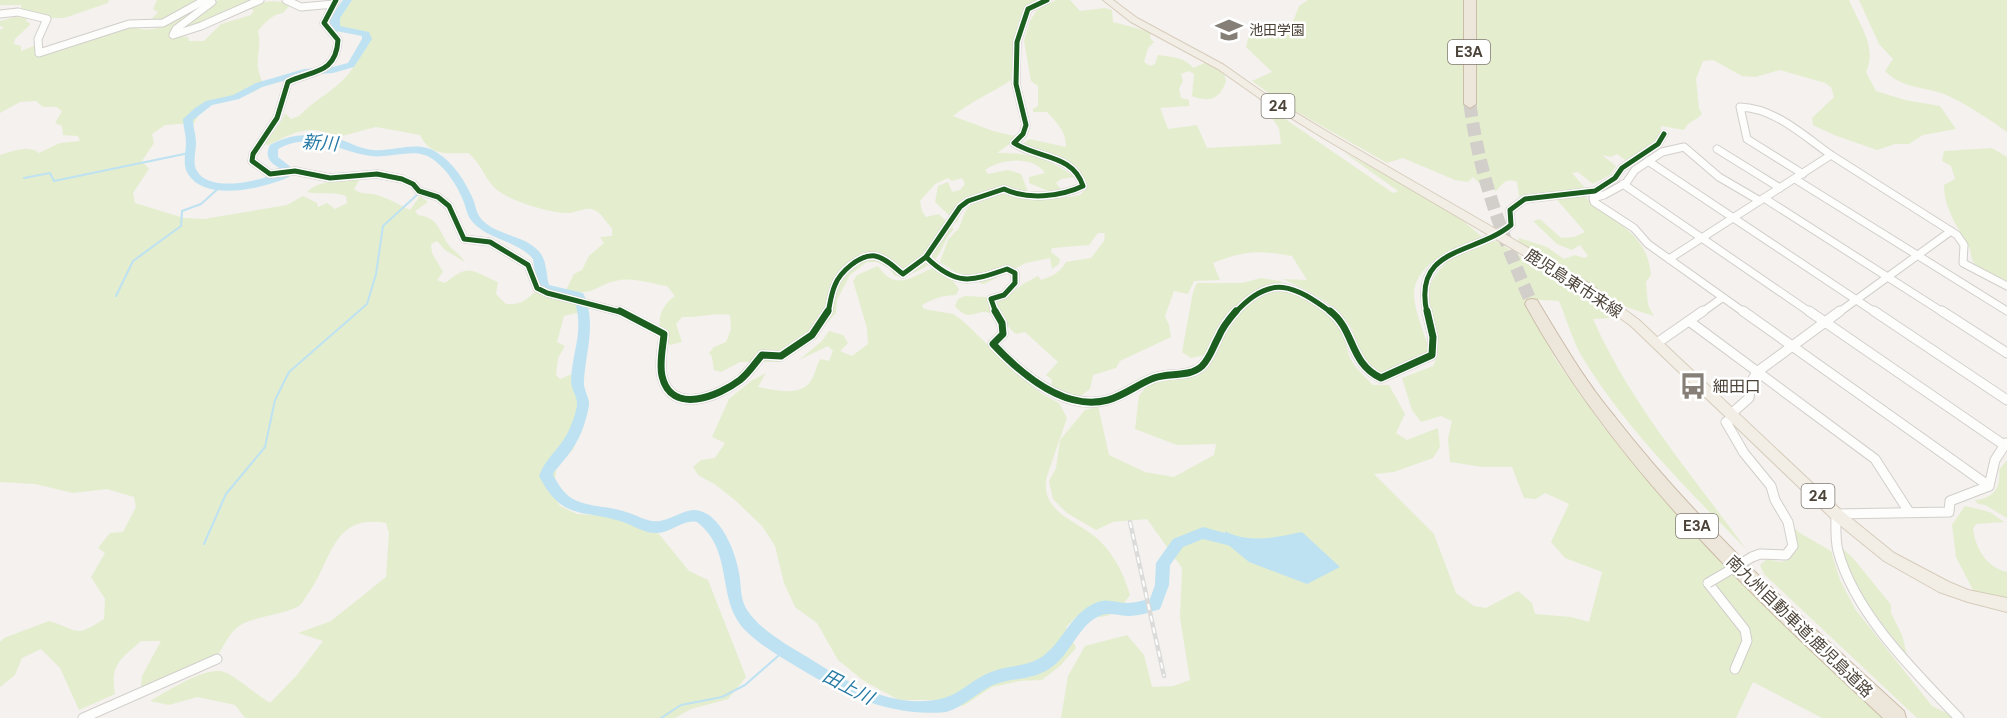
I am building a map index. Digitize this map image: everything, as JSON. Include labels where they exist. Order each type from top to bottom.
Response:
[{"type":"highway","name":"E3A","points":[[1470,0],[1470,104]]},
{"type":"highway","name":"南九州自動車道;鹿児島道路","points":[[1532,304],[1589,397],[1651,475],[1761,590],[1897,718]]},
{"type":"main road","name":"鹿児島東市来線","points":[[1107,0],[1134,20],[1221,67],[1265,98],[1329,137],[1552,266],[1610,303],[1657,343],[1836,514],[1889,557],[1914,573],[1968,596],[2007,605]]},
{"type":"street","points":[[0,14],[18,12],[47,19],[38,39],[39,53],[129,24],[163,23],[205,0]]},
{"type":"street","points":[[210,0],[212,2],[176,28],[173,35],[188,33],[212,19],[260,0]]},
{"type":"street","points":[[286,0],[301,8],[335,2]]},
{"type":"street","points":[[335,2],[324,23],[337,36],[339,42],[331,64],[321,73],[296,77],[288,82],[277,118],[253,154],[252,161],[270,174],[295,171],[330,178],[363,174],[391,176],[413,184],[419,191],[438,197],[455,214],[464,239],[490,242],[528,265],[537,288],[547,293],[586,300],[613,308],[624,315],[638,316],[664,334],[661,378],[669,392],[675,397],[692,401],[713,397],[741,379],[762,355],[781,356],[802,344],[828,313],[835,283],[848,268],[860,259],[874,256],[885,260],[903,274],[926,258],[960,207],[968,201],[1004,189],[1019,196],[1070,192],[1083,186],[1083,180],[1070,165],[1014,143],[1023,134],[1026,125],[1017,95],[1017,42],[1028,9],[1047,0]]},
{"type":"street","points":[[1803,174],[1747,139],[1740,107],[1750,106],[1771,115],[1951,231],[1961,239],[1964,245],[1963,263],[2007,286]]},
{"type":"street","points":[[926,258],[941,274],[962,280],[978,280],[1007,269],[1015,273],[1015,283],[1004,295],[991,299],[992,307],[1002,320],[1004,328],[1004,334],[993,344],[1010,363],[1059,394],[1083,401],[1102,401],[1118,397],[1156,376],[1190,372],[1199,368],[1205,363],[1221,330],[1253,296],[1268,288],[1289,287],[1332,313],[1342,322],[1352,348],[1369,370],[1382,378],[1432,355],[1432,331],[1425,309],[1425,289],[1428,274],[1435,264],[1451,253],[1504,232],[1510,225],[1510,210],[1524,199],[1595,191],[1615,178],[1622,168],[1658,144],[1664,134]]},
{"type":"street","points":[[1989,486],[1722,298],[1648,244],[1634,228],[1594,202],[1593,198],[1604,195],[1623,184],[1635,170],[1662,152],[1684,147],[1710,172],[1730,187],[1762,200],[2007,353]]},
{"type":"street","points":[[1717,149],[1780,188]]},
{"type":"street","points":[[1669,259],[1831,155]]},
{"type":"street","points":[[1648,161],[2007,400]]},
{"type":"street","points":[[1795,179],[2007,311]]},
{"type":"street","points":[[1623,184],[2005,444],[1995,460],[1989,486]]},
{"type":"street","points":[[1735,669],[1746,641],[1744,630],[1708,583],[1760,554],[1786,555],[1793,546],[1793,540],[1771,486],[1744,453],[1726,422],[1749,398],[1751,382],[1757,372],[1951,231]]},
{"type":"street","points":[[1657,343],[1722,298]]},
{"type":"street","points":[[1689,321],[1875,459],[1908,512]]},
{"type":"street","points":[[1959,718],[1904,657],[1860,598],[1845,571],[1838,552],[1836,514],[1949,513],[1950,501],[1989,486]]},
{"type":"street","points":[[83,718],[217,658]]},
{"type":"green space","points":[[0,0],[109,0],[108,3],[64,18],[51,18],[22,12],[21,5],[0,5]]},
{"type":"green space","points":[[157,0],[205,0],[160,25],[150,27],[146,25],[158,12],[153,9]]},
{"type":"green space","points":[[208,0],[179,28],[178,36],[188,37],[189,41],[204,41],[221,24],[251,15],[254,10],[249,8],[254,5],[270,2],[291,4],[283,13],[269,19],[258,31],[258,69],[264,85],[245,95],[209,104],[194,123],[165,125],[152,134],[154,143],[142,161],[149,169],[133,193],[135,203],[184,218],[204,219],[287,205],[303,196],[317,203],[318,207],[327,203],[335,209],[347,203],[346,196],[307,192],[325,183],[360,179],[354,189],[357,191],[381,196],[410,210],[420,196],[428,202],[415,211],[437,225],[448,244],[465,262],[445,250],[437,241],[431,244],[432,253],[443,272],[437,280],[445,283],[460,273],[470,270],[498,282],[496,294],[506,304],[523,301],[538,289],[583,303],[577,313],[564,316],[557,342],[565,346],[558,358],[556,375],[560,379],[579,371],[580,384],[587,403],[574,448],[556,469],[554,496],[560,506],[577,514],[632,517],[643,520],[659,534],[689,571],[708,580],[746,677],[728,699],[691,709],[675,718],[245,718],[235,705],[197,697],[169,705],[150,701],[199,675],[219,671],[233,676],[270,703],[297,675],[323,641],[298,633],[331,621],[386,577],[389,533],[386,523],[368,522],[354,526],[343,533],[300,605],[242,624],[232,633],[211,663],[198,670],[140,694],[142,676],[161,641],[141,641],[122,658],[115,669],[115,694],[79,710],[60,668],[41,649],[22,658],[15,675],[0,687],[0,642],[4,638],[49,621],[81,631],[104,619],[105,599],[91,577],[105,553],[98,548],[110,533],[123,532],[136,507],[134,497],[107,489],[73,493],[35,484],[0,482],[0,155],[25,149],[39,153],[60,143],[80,141],[78,136],[63,135],[62,126],[55,123],[62,111],[57,107],[43,107],[36,101],[20,102],[0,113],[0,30],[4,27],[0,26],[0,21],[18,16],[28,17],[26,21],[31,24],[15,39],[14,44],[21,46],[21,51],[36,45],[37,53],[46,55],[104,36],[130,24],[139,29],[149,30],[159,27],[181,18]]},
{"type":"green space","points":[[218,0],[260,0],[213,19],[182,35],[181,28]]},
{"type":"green space","points":[[345,0],[1041,0],[1027,8],[1018,24],[1011,80],[953,116],[993,131],[1019,137],[997,153],[1038,158],[1074,177],[1061,179],[1056,183],[1062,190],[1053,193],[1029,183],[1029,177],[1045,173],[1033,163],[1008,161],[992,166],[985,170],[988,174],[1008,170],[1021,174],[1029,194],[1007,189],[972,197],[961,210],[957,223],[935,202],[938,186],[948,182],[952,192],[960,190],[965,184],[962,178],[952,181],[948,178],[935,184],[920,201],[922,211],[926,217],[939,214],[954,229],[931,263],[914,273],[895,276],[889,268],[877,262],[867,262],[850,275],[837,300],[836,313],[808,344],[778,362],[740,362],[721,372],[714,370],[709,353],[714,347],[726,342],[731,329],[730,315],[682,317],[676,324],[682,342],[670,345],[660,326],[664,307],[675,296],[667,286],[638,280],[620,280],[590,291],[566,290],[574,274],[582,270],[589,256],[604,243],[600,237],[612,236],[612,228],[595,210],[558,212],[517,201],[497,190],[468,153],[447,153],[435,150],[424,142],[420,135],[376,127],[338,137],[310,130],[294,133],[268,145],[265,144],[285,113],[291,119],[299,116],[341,82],[354,66],[369,33],[344,31],[331,26],[332,18]]},
{"type":"green space","points":[[1056,0],[1070,0],[1080,11],[1105,8],[1112,10],[1113,22],[1151,32],[1150,38],[1154,42],[1148,48],[1144,62],[1150,66],[1155,64],[1158,55],[1182,60],[1193,68],[1207,62],[1224,74],[1226,81],[1221,92],[1214,98],[1204,99],[1192,96],[1194,74],[1189,71],[1181,74],[1183,81],[1179,89],[1181,98],[1189,100],[1189,106],[1160,108],[1168,129],[1197,125],[1207,148],[1281,144],[1279,128],[1270,115],[1272,110],[1393,193],[1398,191],[1342,151],[1433,201],[1482,237],[1443,255],[1419,276],[1415,286],[1415,301],[1430,351],[1385,380],[1376,380],[1369,376],[1360,362],[1354,334],[1345,319],[1321,298],[1283,279],[1307,280],[1292,256],[1270,253],[1243,253],[1213,263],[1220,280],[1194,281],[1188,294],[1174,291],[1165,316],[1171,337],[1120,361],[1116,368],[1093,375],[1090,389],[1077,399],[1051,391],[1052,380],[1046,375],[1058,362],[1025,332],[1016,334],[990,313],[980,312],[969,315],[960,311],[955,306],[958,299],[965,296],[1005,298],[1038,276],[1041,280],[1055,274],[1066,262],[1091,258],[1104,241],[1105,233],[1098,233],[1089,245],[1052,248],[1051,252],[1060,259],[1059,264],[1052,269],[1050,258],[1026,263],[984,284],[965,278],[940,262],[948,240],[959,228],[965,212],[974,200],[1001,192],[1017,198],[1070,197],[1080,195],[1086,189],[1078,170],[1063,158],[1022,145],[1029,139],[1066,147],[1063,132],[1047,112],[1033,112],[1033,109],[1038,106],[1038,86],[1031,81],[1024,41],[1030,21],[1037,10]]},
{"type":"green space","points":[[1308,0],[1849,0],[1868,44],[1870,53],[1866,72],[1876,91],[1905,100],[1940,106],[1956,129],[1923,135],[1909,144],[1895,144],[1877,150],[1813,125],[1812,118],[1834,97],[1831,87],[1825,83],[1780,70],[1755,77],[1742,76],[1713,60],[1703,61],[1696,79],[1699,108],[1702,114],[1684,130],[1661,126],[1657,143],[1625,160],[1617,154],[1611,157],[1602,155],[1616,166],[1610,175],[1593,184],[1578,172],[1572,173],[1587,190],[1581,191],[1587,199],[1628,230],[1643,249],[1651,275],[1646,282],[1648,305],[1654,316],[1623,306],[1518,243],[1519,238],[1547,247],[1564,259],[1575,255],[1584,258],[1588,256],[1580,245],[1572,250],[1557,244],[1533,221],[1540,219],[1561,238],[1574,237],[1585,232],[1552,194],[1519,196],[1517,182],[1510,180],[1496,191],[1479,183],[1473,177],[1468,182],[1455,180],[1403,158],[1387,163],[1285,105],[1252,81],[1272,72],[1246,47],[1249,35],[1273,34],[1292,24],[1299,6]]},
{"type":"green space","points":[[1859,0],[2007,0],[2007,132],[1948,96],[1904,83],[1885,71],[1893,59],[1879,44]]},
{"type":"green space","points":[[1992,148],[2007,157],[2007,281],[1987,273],[1975,264],[1949,209],[1944,185],[1955,179],[1951,166],[1942,161],[1944,151]]},
{"type":"green space","points":[[1496,241],[1584,296],[1612,318],[1593,319],[1625,380],[1663,438],[1746,549],[1660,459],[1601,386],[1573,339],[1559,301],[1526,299],[1554,357],[1602,425],[1695,535],[1882,718],[1822,718],[1753,682],[1736,718],[1061,718],[1068,676],[1085,646],[1127,635],[1144,655],[1152,687],[1173,686],[1190,680],[1180,618],[1182,568],[1147,519],[1113,522],[1096,530],[1067,513],[1053,499],[1049,481],[1056,468],[1060,440],[1085,410],[1098,406],[1109,455],[1145,472],[1174,477],[1214,455],[1216,444],[1177,445],[1135,429],[1139,396],[1155,376],[1205,364],[1204,355],[1191,358],[1182,352],[1193,292],[1197,283],[1242,283],[1261,278],[1280,281],[1304,295],[1347,329],[1348,354],[1360,372],[1373,385],[1389,385],[1405,414],[1396,433],[1407,440],[1438,428],[1440,447],[1433,458],[1394,472],[1374,474],[1434,534],[1456,593],[1474,606],[1486,608],[1518,591],[1532,603],[1535,614],[1571,617],[1589,622],[1602,572],[1565,558],[1551,542],[1569,504],[1545,493],[1536,499],[1524,498],[1512,467],[1483,467],[1450,462],[1448,439],[1452,421],[1441,416],[1421,422],[1412,410],[1402,378],[1433,366],[1438,355],[1422,307],[1424,296],[1435,276],[1449,260],[1465,249]]},
{"type":"green space","points":[[878,266],[884,274],[897,280],[910,278],[933,268],[948,275],[959,289],[956,295],[930,301],[922,305],[924,309],[953,314],[1018,374],[1042,394],[1059,403],[1067,418],[1047,476],[1046,489],[1049,499],[1063,515],[1101,542],[1119,567],[1130,595],[1118,609],[1107,616],[1076,617],[1066,627],[1076,648],[1060,666],[1042,680],[1020,681],[992,687],[963,706],[939,700],[899,700],[864,681],[838,660],[817,623],[795,607],[784,583],[775,546],[762,526],[716,485],[698,475],[693,467],[701,460],[715,458],[725,443],[712,437],[729,399],[751,381],[766,373],[758,387],[792,391],[805,387],[812,380],[820,359],[829,361],[833,351],[828,346],[799,360],[822,341],[829,331],[843,335],[848,343],[840,351],[852,356],[868,344],[867,328],[853,281],[857,275]]},
{"type":"green space","points":[[2007,460],[2007,518],[1985,505],[1978,504],[1975,500],[1991,495],[1999,482],[1999,470]]},
{"type":"green space","points":[[1965,506],[1990,512],[2004,522],[1976,524],[1973,529],[1983,556],[1993,566],[2007,572],[2007,600],[1974,592],[1956,557],[1952,525]]},
{"type":"green space","points":[[1789,524],[1831,551],[1840,580],[1855,609],[1932,706],[1957,718],[1917,718],[1764,574],[1760,565],[1767,559],[1781,562],[1789,560]]},
{"type":"green space","points":[[1841,547],[1853,558],[1891,605],[1891,613],[1902,635],[1907,655],[1859,591]]},
{"type":"water","points":[[1225,531],[1253,538],[1302,532],[1340,567],[1307,584],[1249,562],[1226,543]]},
{"type":"waterway","name":"新川","points":[[348,0],[335,18],[335,27],[366,34],[367,39],[351,65],[333,70],[304,72],[259,85],[236,97],[209,103],[198,110],[188,119],[191,142],[190,162],[193,174],[200,181],[224,187],[265,182],[285,174],[287,168],[273,158],[274,147],[303,138],[329,140],[372,153],[419,150],[431,153],[438,158],[458,181],[468,200],[473,217],[492,232],[533,252],[540,263],[545,288],[579,296],[585,315],[585,331],[577,383],[583,403],[577,427],[567,448],[548,469],[546,476],[554,489],[569,504],[621,516],[650,527],[665,526],[691,515],[702,518],[717,534],[725,551],[731,566],[736,602],[746,620],[772,643],[825,677],[858,694],[894,705],[912,708],[946,705],[993,678],[1032,670],[1046,663],[1060,650],[1082,620],[1103,607],[1131,610],[1155,604],[1162,585],[1163,563],[1178,543],[1203,533],[1231,540]]},
{"type":"waterway","points":[[24,178],[50,173],[54,181],[189,153]]},
{"type":"waterway","points":[[116,296],[133,261],[181,226],[182,211],[201,204],[221,186]]},
{"type":"waterway","points":[[204,544],[226,494],[265,447],[275,400],[289,372],[367,304],[376,274],[383,226],[418,194]]},
{"type":"waterway","points":[[661,718],[681,705],[722,697],[745,685],[785,650]]},
{"type":"tunnel","points":[[1470,104],[1486,181],[1511,255],[1532,304]]},
{"type":"railway","points":[[1130,522],[1164,676]]},
{"type":"cycle path","points":[[336,0],[324,23],[338,40],[332,60],[322,70],[288,82],[277,118],[253,154],[252,161],[270,174],[295,171],[330,178],[377,174],[402,179],[413,184],[419,191],[438,197],[449,206],[464,239],[490,242],[528,265],[537,288],[547,293],[622,312],[664,334],[663,380],[669,391],[678,398],[688,400],[699,400],[722,392],[741,379],[762,355],[781,356],[812,335],[828,313],[835,283],[848,268],[860,259],[874,256],[885,260],[903,274],[926,257],[960,207],[968,201],[1004,189],[1019,196],[1070,192],[1083,186],[1080,175],[1073,167],[1054,158],[1022,149],[1014,143],[1023,134],[1026,125],[1016,84],[1017,42],[1028,9],[1047,0]]},
{"type":"cycle path","points":[[926,257],[946,275],[955,279],[973,280],[1007,269],[1015,273],[1015,283],[1004,295],[991,299],[1003,328],[1003,334],[993,344],[1015,366],[1042,386],[1071,399],[1102,401],[1123,394],[1155,377],[1192,372],[1198,369],[1206,362],[1220,333],[1238,309],[1264,290],[1283,286],[1301,294],[1337,317],[1344,326],[1351,346],[1360,361],[1367,369],[1381,378],[1432,355],[1433,337],[1425,291],[1429,275],[1436,263],[1460,249],[1501,234],[1511,225],[1510,210],[1525,199],[1595,191],[1615,178],[1622,168],[1658,144],[1664,134]]},
{"type":"place","name":"池田学園","points":[[1229,30]]},
{"type":"place","name":"細田口","points":[[1693,386]]},
{"type":"water label","name":"田上川","points":[[848,687]]}]
